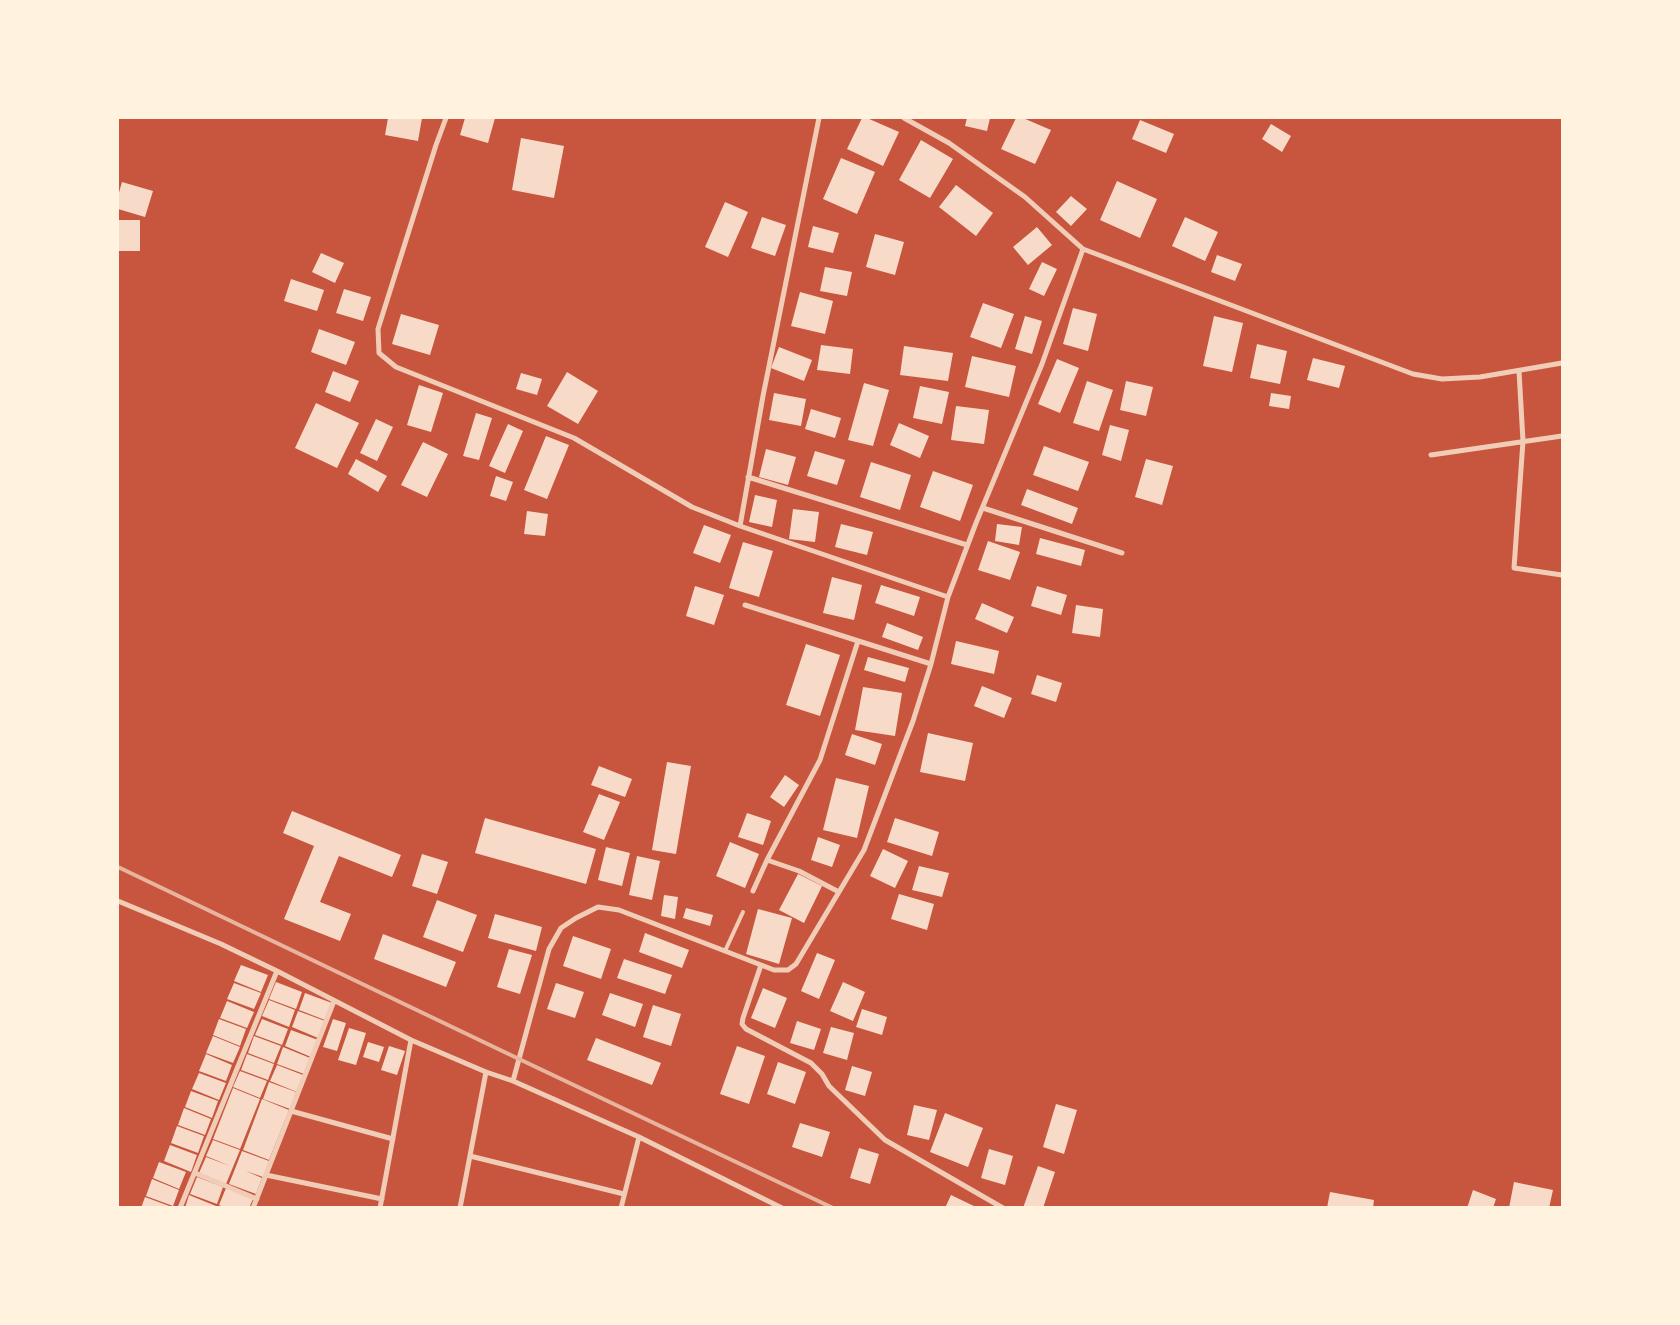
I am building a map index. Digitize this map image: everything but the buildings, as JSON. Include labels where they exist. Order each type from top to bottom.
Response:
[{"type":"street","points":[[446,118],[378,329],[379,353],[396,367],[574,438],[692,508],[948,597]]},
{"type":"street","points":[[740,526],[819,118]]},
{"type":"street","points":[[904,118],[949,143],[1025,197],[1083,249],[1413,374],[1442,379],[1480,377],[1562,363]]},
{"type":"street","points":[[513,1081],[549,949],[561,928],[598,907],[619,910],[774,970],[788,970],[796,964],[864,850],[931,664],[948,597],[1042,364],[1083,249]]},
{"type":"street","points":[[1518,371],[1523,441],[1514,568],[1562,575]]},
{"type":"street","points":[[1431,455],[1562,436]]},
{"type":"street","points":[[748,477],[968,545]]},
{"type":"street","points":[[983,508],[1122,553]]},
{"type":"street","points":[[745,605],[931,664]]},
{"type":"street","points":[[753,891],[767,860],[820,760],[858,641]]},
{"type":"street","points":[[767,860],[799,871],[839,892]]},
{"type":"street","points":[[118,901],[221,944],[411,1040],[486,1072],[513,1081],[639,1137],[782,1208]]},
{"type":"street","points":[[761,965],[743,1018],[742,1024],[746,1029],[810,1063],[822,1074],[829,1086],[885,1140],[1003,1208]]},
{"type":"street","points":[[180,1208],[277,971]]},
{"type":"street","points":[[253,1208],[334,1001]]},
{"type":"street","points":[[380,1208],[411,1040]]},
{"type":"street","points":[[460,1208],[486,1072]]},
{"type":"street","points":[[291,1111],[393,1139]]},
{"type":"street","points":[[621,1208],[639,1137]]},
{"type":"street","points":[[470,1156],[624,1194]]},
{"type":"street","points":[[195,1173],[257,1198]]},
{"type":"street","points":[[266,1175],[382,1199]]},
{"type":"lane","points":[[725,950],[743,912]]},
{"type":"railway","points":[[118,867],[833,1208]]}]
